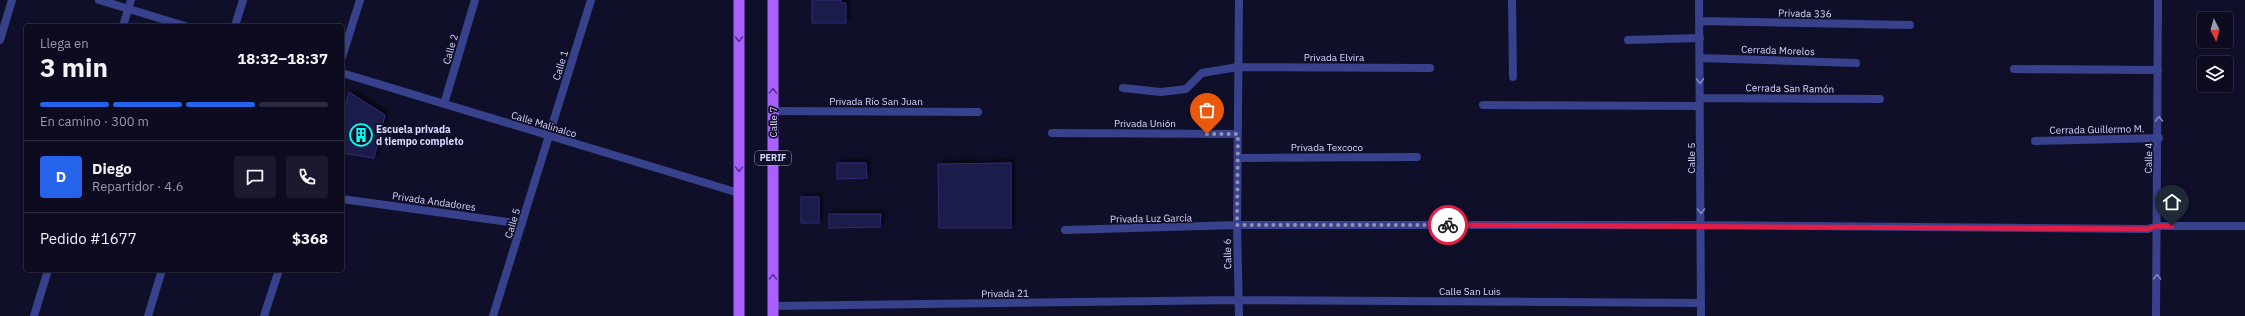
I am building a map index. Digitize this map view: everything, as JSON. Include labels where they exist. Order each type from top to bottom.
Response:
[{"type":"main road","points":[[739,0],[739,316]]},
{"type":"main road","name":"Calle 7","points":[[772,311],[774,112],[773,0]]},
{"type":"street","points":[[0,40],[12,0]]},
{"type":"street","points":[[99,0],[178,24]]},
{"type":"street","points":[[124,24],[131,0]]},
{"type":"street","points":[[237,24],[244,0]]},
{"type":"street","points":[[344,51],[360,0]]},
{"type":"street","name":"Calle 2","points":[[444,104],[475,0]]},
{"type":"street","name":"Calle 1","points":[[549,136],[591,0]]},
{"type":"street","name":"Calle 6","points":[[1238,316],[1237,225],[1239,0]]},
{"type":"street","points":[[1512,0],[1513,77]]},
{"type":"street","name":"Calle 5","points":[[1699,0],[1701,98],[1701,316]]},
{"type":"street","name":"Calle 4","points":[[2156,316],[2159,138],[2158,0]]},
{"type":"street","name":"Privada 336","points":[[1700,21],[1910,25]]},
{"type":"street","points":[[1628,40],[1700,38]]},
{"type":"street","name":"Cerrada Morelos","points":[[1700,58],[1856,63]]},
{"type":"street","name":"Privada Elvira","points":[[1123,88],[1161,92],[1186,89],[1202,73],[1238,67],[1430,68]]},
{"type":"street","points":[[2014,69],[2158,70]]},
{"type":"street","name":"Calle Malinalco","points":[[344,74],[739,193]]},
{"type":"street","name":"Cerrada San Ramón","points":[[1701,98],[1880,99]]},
{"type":"street","points":[[1483,105],[1700,106]]},
{"type":"street","name":"Privada Río San Juan","points":[[774,112],[978,112]]},
{"type":"street","name":"Privada Unión","points":[[1052,133],[1238,134]]},
{"type":"street","name":"Calle 5","points":[[493,316],[549,136]]},
{"type":"street","name":"Cerrada Guillermo M.","points":[[2035,141],[2159,138]]},
{"type":"street","name":"Privada Texcoco","points":[[1238,158],[1417,157]]},
{"type":"street","name":"Privada Andadores","points":[[344,198],[522,224]]},
{"type":"street","name":"Privada Luz García","points":[[1065,230],[1237,225],[1701,225],[2140,229],[2157,226],[2245,226]]},
{"type":"street","points":[[34,316],[47,272]]},
{"type":"street","points":[[148,316],[161,272]]},
{"type":"street","points":[[264,316],[277,272]]},
{"type":"street","name":"Privada 21","points":[[772,311],[1238,300]]},
{"type":"street","name":"Calle San Luis","points":[[1238,300],[1701,303]]},
{"type":"building","points":[[812,0],[841,0],[841,3],[846,3],[846,23],[812,23]]},
{"type":"building","name":"Escuela privada d tiempo completo","points":[[349,92],[385,115],[374,158],[344,153],[344,109]]},
{"type":"building","points":[[837,163],[866,163],[867,178],[837,179]]},
{"type":"building","points":[[1011,163],[1011,228],[939,228],[938,164]]},
{"type":"building","points":[[801,197],[819,197],[819,223],[801,223]]},
{"type":"building","points":[[829,214],[881,214],[880,227],[829,228]]},
{"type":"way so far","points":[[1207,134],[1238,134],[1237,225],[1448,225]]},
{"type":"place","name":"Escuela privada d tiempo completo","points":[[361,135]]},
{"type":"route","points":[[1448,225],[1701,225],[2148,229],[2157,226],[2172,226]]}]
